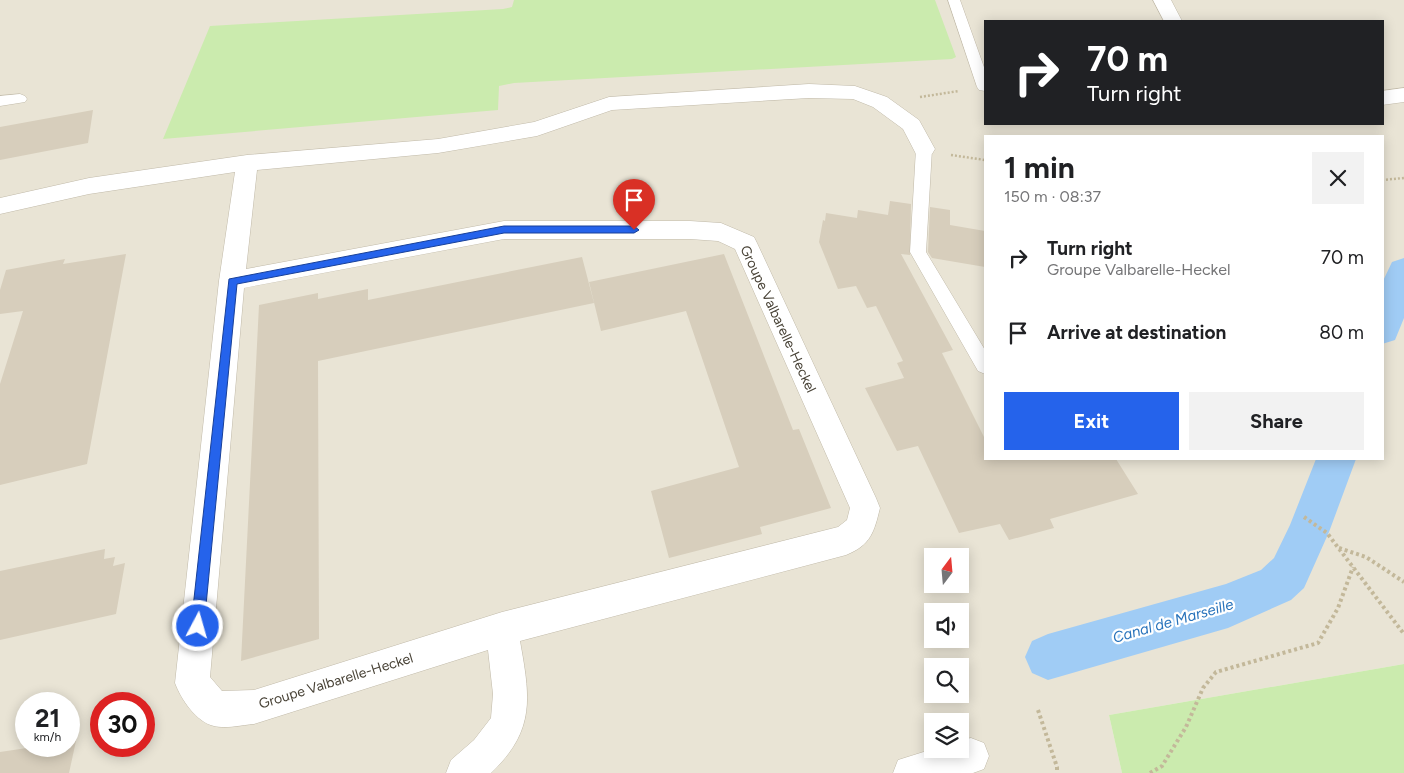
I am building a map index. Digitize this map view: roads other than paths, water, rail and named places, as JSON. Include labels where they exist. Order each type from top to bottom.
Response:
[{"type":"street","points":[[1162,0],[1172,20]]},
{"type":"street","points":[[0,206],[88,186],[247,163],[438,146],[537,129],[609,104],[635,101],[809,91],[855,93],[880,102],[911,126],[924,149]]},
{"type":"street","points":[[1384,98],[1404,95]]},
{"type":"street","name":"Groupe Valbarelle-Heckel","points":[[232,281],[504,230],[690,230],[721,232],[745,243],[865,508],[860,528],[846,540],[502,629],[254,707],[215,709],[192,683],[232,281],[247,163]]},
{"type":"street","points":[[464,773],[486,753],[506,726],[511,700],[502,629]]},
{"type":"street","points":[[910,773],[971,756]]},
{"type":"lane","points":[[954,0],[984,87]]},
{"type":"lane","points":[[0,101],[20,99]]},
{"type":"lane","points":[[924,149],[918,252],[984,364]]},
{"type":"waterway","name":"Canal de Marseille","points":[[1384,325],[1404,271]]},
{"type":"waterway","name":"Canal de Marseille","points":[[1048,657],[1228,606],[1276,585],[1289,573],[1308,532],[1336,460]]}]
